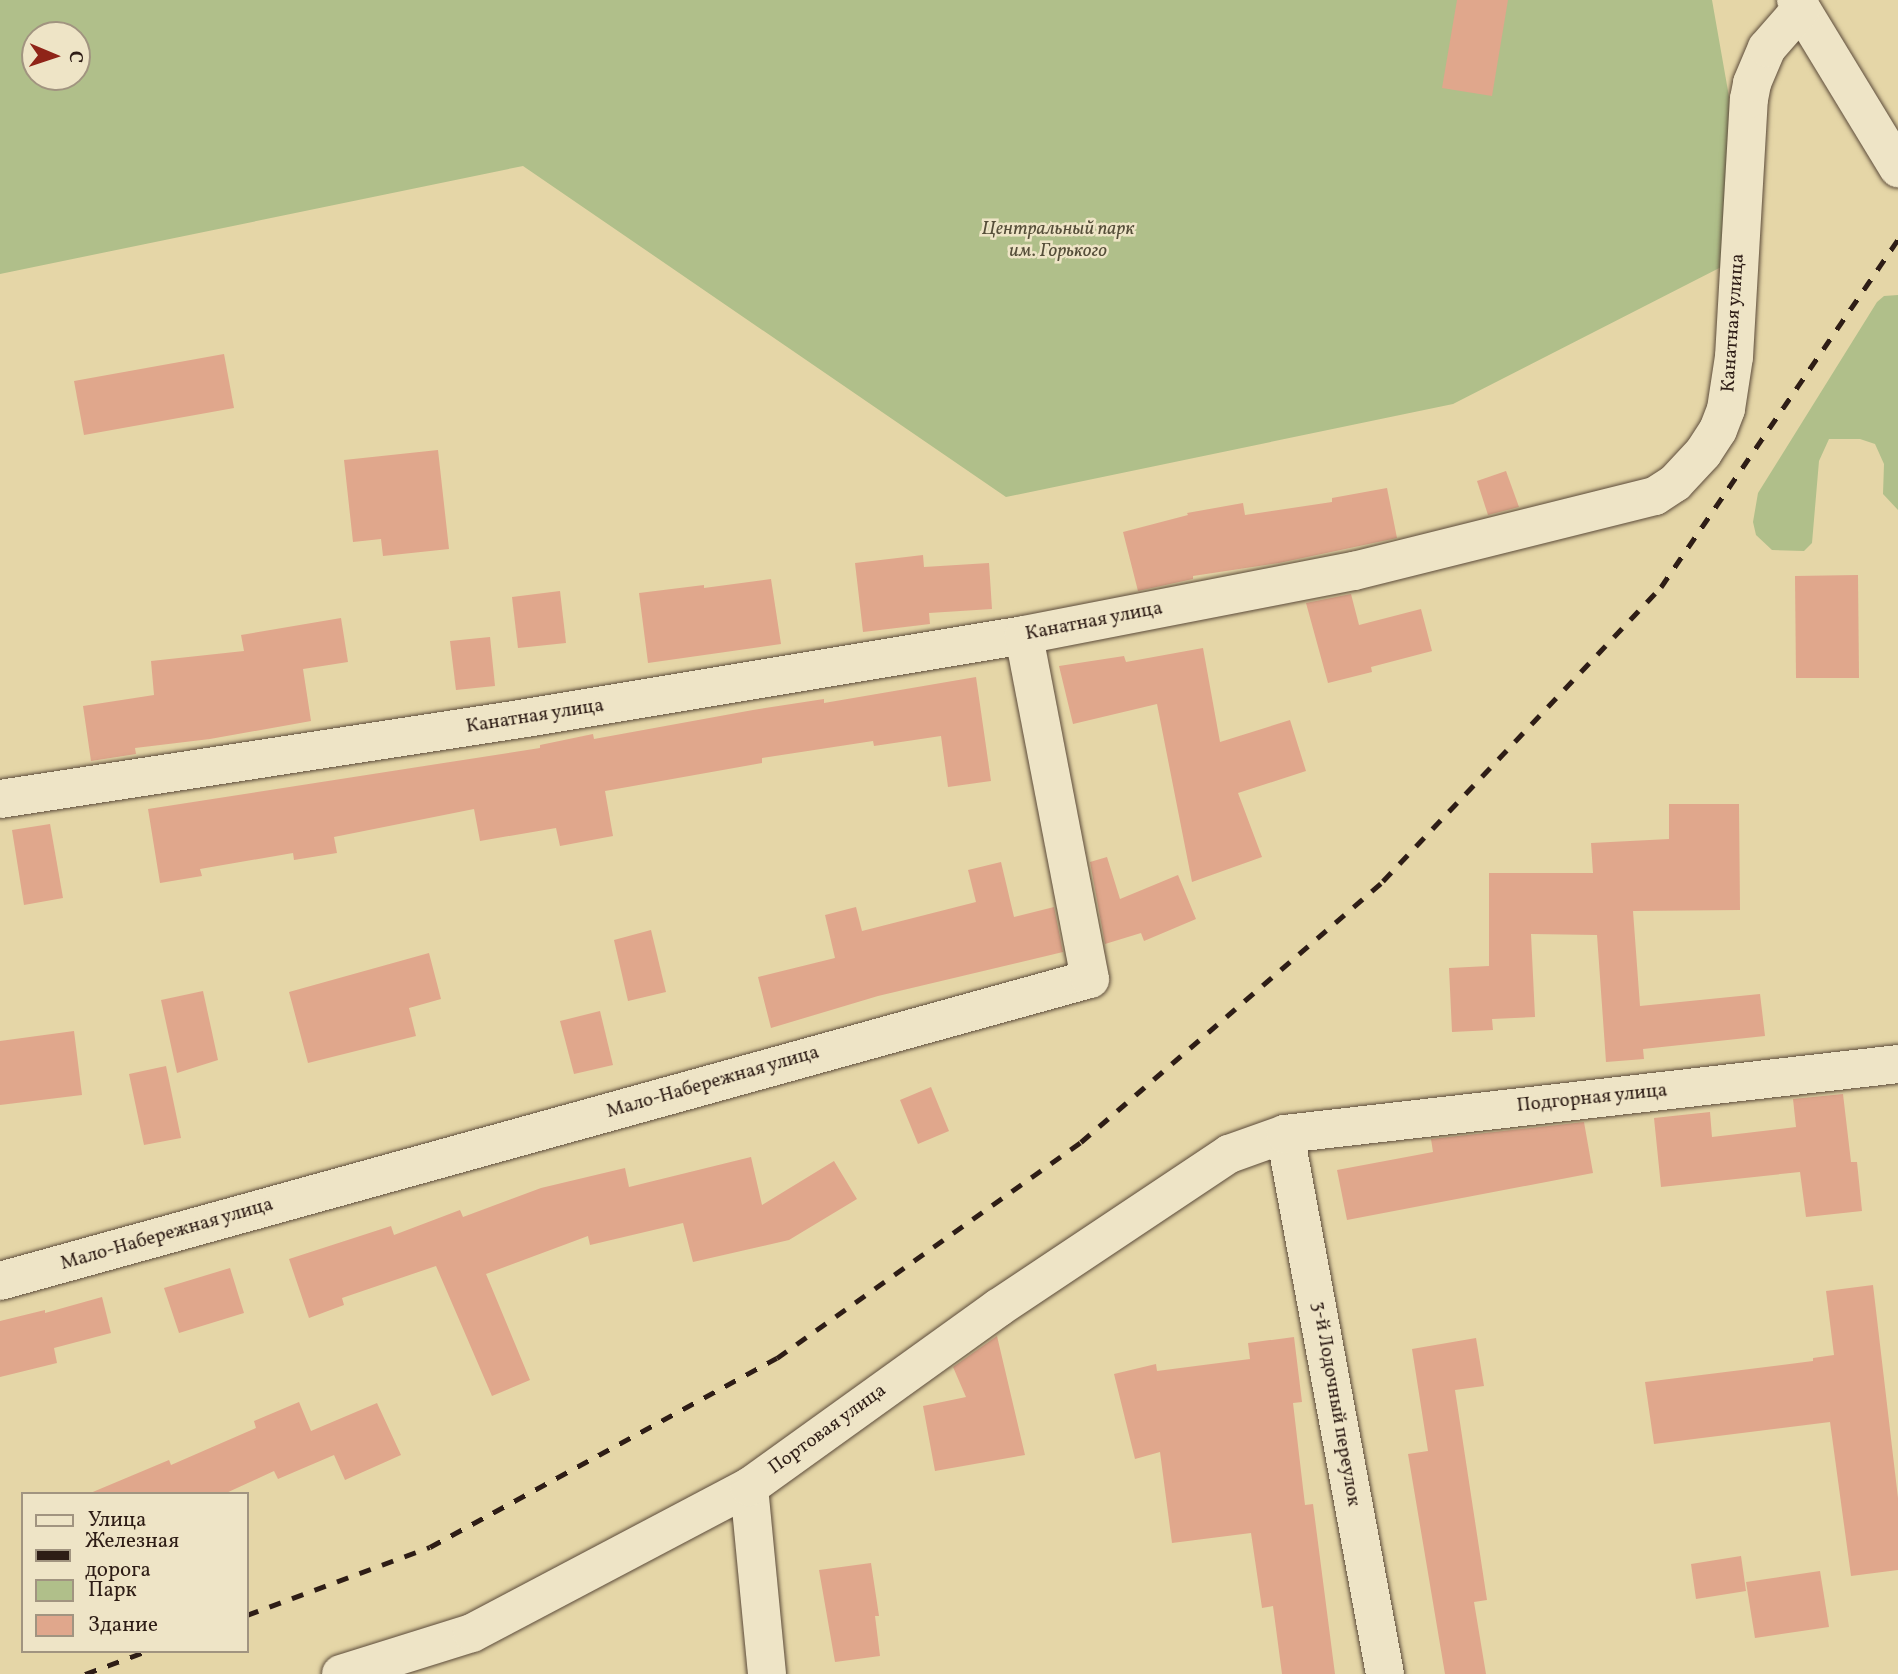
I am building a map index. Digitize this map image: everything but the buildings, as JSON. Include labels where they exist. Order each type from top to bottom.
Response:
[{"type":"street","points":[[1798,4],[1881,108],[1898,168]]},
{"type":"street","name":"Канатная улица","points":[[0,799],[526,718],[1024,635],[1354,571],[1655,496],[1675,482],[1703,453],[1718,430],[1726,409],[1734,357],[1749,99],[1752,83],[1767,48],[1798,4]]},
{"type":"street","name":"Мало-Набережная улица","points":[[0,1281],[1090,978],[1024,635]]},
{"type":"street","name":"Подгорная улица","points":[[1285,1133],[1898,1065]]},
{"type":"street","name":"Портовая улица","points":[[341,1674],[471,1633],[750,1487],[998,1308],[1229,1154],[1285,1133]]},
{"type":"street","name":"3-й Лодочный переулок","points":[[1285,1133],[1385,1674]]},
{"type":"street","points":[[750,1487],[767,1674]]},
{"type":"green space","name":"Центральный парк им. Горького","points":[[0,0],[1712,0],[1731,108],[1733,261],[1453,404],[1006,497],[523,166],[0,274]]},
{"type":"green space","points":[[1898,295],[1898,510],[1883,494],[1884,464],[1875,444],[1860,439],[1829,439],[1819,461],[1812,543],[1804,551],[1772,550],[1756,535],[1753,522],[1758,493],[1877,302],[1884,296]]},
{"type":"railway","points":[[248,1615],[430,1547],[777,1358],[1081,1142],[1383,881],[1661,587],[1898,239]]},
{"type":"railway","points":[[85,1674],[142,1653]]}]
